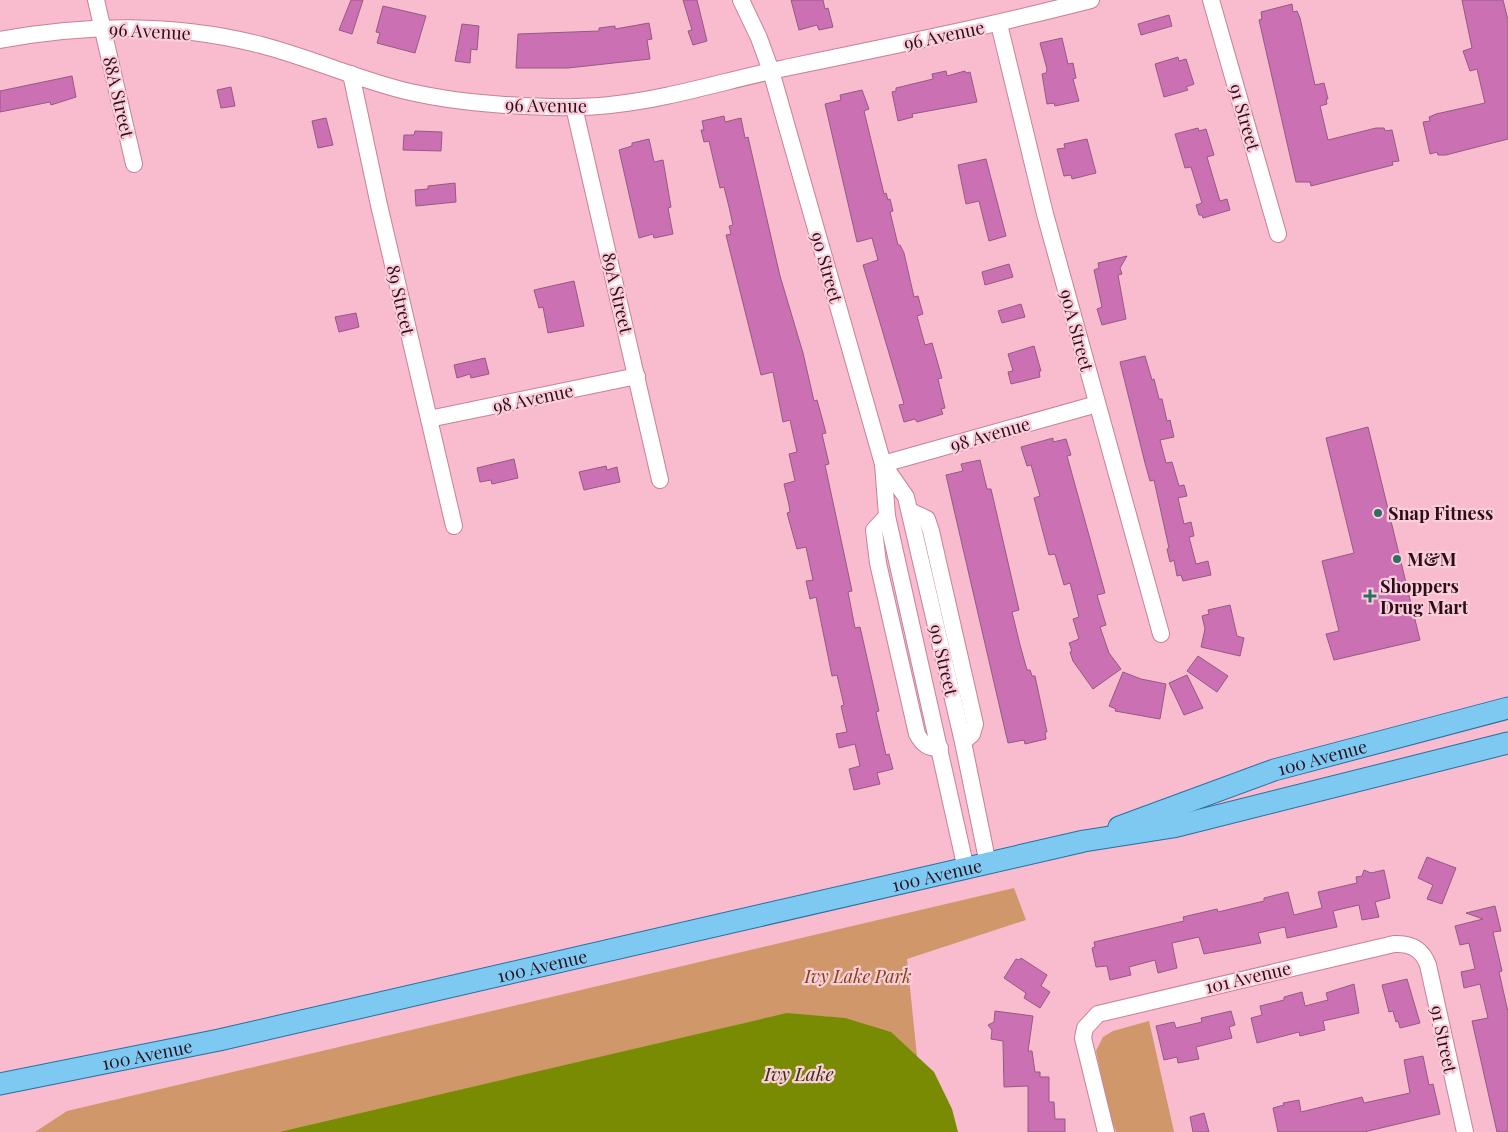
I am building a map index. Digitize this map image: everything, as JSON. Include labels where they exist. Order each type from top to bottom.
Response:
[{"type":"main road","name":"100 Avenue","points":[[1084,840],[1274,770],[1508,708]]},
{"type":"main road","name":"100 Avenue","points":[[0,1084],[219,1040],[988,864],[1084,840],[1173,827],[1508,744]]},
{"type":"street","name":"88A Street","points":[[96,0],[134,164]]},
{"type":"street","name":"90 Street","points":[[741,0],[759,38],[771,71],[883,464],[887,516],[874,530],[878,563],[917,734],[922,743],[929,748],[940,748],[966,869]]},
{"type":"street","name":"96 Avenue","points":[[0,40],[61,31],[102,29],[154,29],[232,38],[297,56],[409,92],[458,100],[533,107],[574,107],[638,101],[771,71],[999,24],[1091,0]]},
{"type":"street","name":"91 Street","points":[[1211,0],[1278,234]]},
{"type":"street","name":"90A Street","points":[[999,24],[1045,214],[1161,634]]},
{"type":"street","name":"89 Street","points":[[351,74],[454,526]]},
{"type":"street","name":"89A Street","points":[[574,107],[660,480]]},
{"type":"street","name":"98 Avenue","points":[[429,419],[637,376]]},
{"type":"street","name":"98 Avenue","points":[[883,464],[1097,404]]},
{"type":"street","name":"90 Street","points":[[883,464],[906,497],[910,511],[927,519],[934,540],[975,724],[972,734],[963,742],[988,864]]},
{"type":"street","name":"101 Avenue","points":[[1106,1132],[1084,1045],[1085,1028],[1098,1014],[1115,1008],[1394,944],[1406,943],[1417,949]]},
{"type":"street","name":"91 Street","points":[[1417,949],[1425,956],[1428,965],[1465,1132]]},
{"type":"green space","name":"Ivy Lake Park","points":[[1014,888],[1026,920],[907,959],[917,1056],[825,1016],[678,1039],[279,1132],[35,1132],[67,1111]]},
{"type":"green space","points":[[1149,1021],[1174,1132],[1116,1132],[1109,1113],[1096,1051],[1103,1037],[1113,1031]]},
{"type":"water","name":"Ivy Lake","points":[[787,1013],[845,1018],[891,1032],[934,1072],[952,1109],[958,1132],[279,1132]]},
{"type":"building","points":[[351,0],[363,0],[352,34],[339,30]]},
{"type":"building","points":[[683,0],[697,0],[707,41],[693,45],[688,31],[692,30]]},
{"type":"building","points":[[791,0],[823,0],[825,9],[828,8],[833,27],[819,30],[817,25],[799,30]]},
{"type":"building","points":[[1462,0],[1503,0],[1508,20],[1508,139],[1446,155],[1438,155],[1437,152],[1430,154],[1423,122],[1430,121],[1429,117],[1436,114],[1485,103],[1477,69],[1470,71],[1463,51],[1472,48]]},
{"type":"building","points":[[1292,4],[1293,12],[1297,11],[1300,18],[1315,85],[1324,83],[1328,99],[1326,99],[1327,104],[1320,106],[1328,140],[1376,128],[1384,128],[1385,131],[1392,130],[1399,161],[1392,162],[1393,165],[1311,186],[1310,182],[1296,182],[1259,20],[1262,19],[1261,12]]},
{"type":"building","points":[[383,6],[426,16],[415,53],[377,43],[380,33],[376,32]]},
{"type":"building","points":[[1169,15],[1172,26],[1141,35],[1138,24]]},
{"type":"building","points":[[649,23],[652,39],[647,40],[650,59],[568,68],[516,68],[518,34],[599,31],[599,28],[615,26],[615,29]]},
{"type":"building","points":[[462,24],[479,26],[477,50],[471,49],[470,63],[455,61]]},
{"type":"building","points":[[1062,38],[1068,64],[1073,63],[1076,78],[1073,79],[1079,101],[1055,106],[1054,103],[1047,104],[1042,74],[1046,73],[1047,69],[1040,43]]},
{"type":"building","points":[[1178,57],[1179,61],[1186,59],[1194,84],[1186,87],[1188,90],[1164,97],[1155,64]]},
{"type":"building","points":[[946,71],[947,76],[965,71],[966,73],[970,72],[977,102],[912,114],[913,117],[898,121],[892,92],[896,91],[896,88],[933,79],[932,74]]},
{"type":"building","points":[[72,76],[76,97],[51,105],[50,102],[0,112],[0,91]]},
{"type":"building","points":[[231,87],[235,106],[221,108],[217,90]]},
{"type":"building","points":[[862,90],[869,109],[864,111],[884,194],[886,193],[888,200],[890,199],[893,211],[890,212],[898,245],[900,245],[904,253],[914,297],[918,296],[923,314],[917,316],[925,345],[932,343],[942,378],[938,379],[945,408],[941,409],[943,414],[917,422],[915,419],[904,422],[899,405],[904,404],[863,265],[878,260],[872,238],[857,242],[825,104],[841,100],[840,95]]},
{"type":"building","points":[[724,116],[725,122],[741,118],[745,138],[748,137],[780,276],[803,353],[814,401],[817,400],[826,433],[822,434],[829,464],[825,465],[852,591],[848,592],[855,628],[860,627],[879,711],[876,712],[886,755],[889,754],[893,769],[877,773],[880,784],[854,790],[849,769],[860,766],[855,744],[839,748],[836,734],[847,732],[841,706],[844,705],[837,675],[832,676],[816,597],[810,599],[806,581],[813,580],[806,547],[797,549],[787,513],[790,512],[784,484],[795,481],[789,454],[797,452],[790,420],[783,422],[773,372],[761,375],[726,235],[731,234],[729,226],[733,225],[729,207],[724,187],[720,188],[709,141],[704,142],[701,130],[704,130],[702,121]]},
{"type":"building","points":[[326,118],[333,145],[318,148],[312,121]]},
{"type":"building","points":[[1198,128],[1199,131],[1206,129],[1214,155],[1207,157],[1220,201],[1227,199],[1230,210],[1203,218],[1202,215],[1199,215],[1196,205],[1202,203],[1191,167],[1185,168],[1175,134]]},
{"type":"building","points":[[415,131],[442,132],[441,151],[403,150],[404,135],[414,135]]},
{"type":"building","points":[[649,139],[654,162],[663,160],[671,207],[668,208],[673,234],[654,238],[653,234],[639,238],[619,150],[632,146],[632,143]]},
{"type":"building","points":[[1087,139],[1096,173],[1072,179],[1071,175],[1064,176],[1057,149],[1065,148],[1064,144]]},
{"type":"building","points":[[986,159],[1006,236],[989,241],[979,201],[966,204],[958,165]]},
{"type":"building","points":[[455,183],[456,202],[416,206],[415,190],[428,189],[428,186]]},
{"type":"building","points":[[1127,256],[1120,268],[1122,274],[1118,275],[1126,319],[1102,325],[1097,309],[1102,307],[1094,270],[1099,268],[1098,263]]},
{"type":"building","points":[[1009,264],[1013,277],[985,285],[982,272]]},
{"type":"building","points":[[574,281],[584,326],[548,333],[543,307],[539,308],[534,290]]},
{"type":"building","points":[[1021,304],[1025,317],[1002,323],[998,311]]},
{"type":"building","points":[[356,313],[359,327],[339,332],[335,317]]},
{"type":"building","points":[[1034,346],[1041,371],[1039,371],[1040,377],[1011,384],[1008,372],[1013,371],[1008,354]]},
{"type":"building","points":[[1145,356],[1159,399],[1162,399],[1167,421],[1170,420],[1174,437],[1160,440],[1166,463],[1172,462],[1179,486],[1184,485],[1187,496],[1178,498],[1184,524],[1191,522],[1194,536],[1189,537],[1196,564],[1208,561],[1211,575],[1183,581],[1181,575],[1177,576],[1174,560],[1170,562],[1167,549],[1169,548],[1154,480],[1150,481],[1120,362]]},
{"type":"building","points":[[485,358],[489,374],[471,378],[470,374],[457,378],[454,365]]},
{"type":"building","name":"Shoppers Drug Mart","points":[[1368,427],[1420,640],[1334,660],[1326,634],[1339,631],[1322,561],[1354,553],[1326,438]]},
{"type":"building","points":[[1053,438],[1053,442],[1066,439],[1071,455],[1067,456],[1105,593],[1097,595],[1106,625],[1100,627],[1109,653],[1121,669],[1093,689],[1073,661],[1070,652],[1072,651],[1069,643],[1079,639],[1073,619],[1079,617],[1070,583],[1064,585],[1055,554],[1049,555],[1034,498],[1040,496],[1031,465],[1027,466],[1021,447]]},
{"type":"building","points":[[514,459],[518,478],[492,484],[491,480],[480,482],[477,468]]},
{"type":"building","points":[[980,460],[987,489],[991,489],[1019,610],[1012,612],[1020,645],[1027,670],[1030,670],[1032,676],[1035,676],[1047,732],[1045,732],[1046,739],[1025,744],[1024,740],[1008,743],[946,475],[963,471],[961,464]]},
{"type":"building","points":[[606,466],[607,470],[617,467],[620,482],[584,490],[579,472]]},
{"type":"building","points":[[1230,605],[1237,636],[1244,638],[1240,656],[1201,647],[1205,629],[1202,616],[1209,614],[1208,610]]},
{"type":"building","points":[[1198,656],[1228,676],[1217,692],[1187,671]]},
{"type":"building","points":[[1123,672],[1141,679],[1166,684],[1160,719],[1115,711],[1116,709],[1109,706]]},
{"type":"building","points":[[1187,675],[1203,708],[1184,715],[1169,683]]},
{"type":"building","points":[[1427,857],[1456,868],[1442,904],[1427,899],[1433,885],[1418,878]]},
{"type":"building","points":[[1364,870],[1371,873],[1384,870],[1390,898],[1375,902],[1379,917],[1362,920],[1359,905],[1333,911],[1337,927],[1287,938],[1285,927],[1258,933],[1261,943],[1204,954],[1199,937],[1172,943],[1177,968],[1158,973],[1155,960],[1129,967],[1131,975],[1110,980],[1107,966],[1096,967],[1092,948],[1095,947],[1094,942],[1184,921],[1183,917],[1217,909],[1218,912],[1264,901],[1264,898],[1288,892],[1294,915],[1322,908],[1318,892],[1357,883],[1356,877],[1362,876]]},
{"type":"building","points":[[1495,906],[1501,931],[1493,932],[1502,971],[1499,972],[1508,1012],[1508,1132],[1497,1132],[1472,1021],[1488,1018],[1480,984],[1464,988],[1461,972],[1475,969],[1469,943],[1460,945],[1455,926],[1483,919],[1466,913]]},
{"type":"building","points":[[1021,958],[1047,975],[1041,986],[1050,992],[1040,1008],[1024,998],[1026,993],[1004,978],[1016,959],[1019,960]]},
{"type":"building","points":[[1407,979],[1420,1023],[1400,1028],[1393,1011],[1389,1012],[1382,985]]},
{"type":"building","points":[[1354,984],[1359,1013],[1323,1021],[1325,1030],[1300,1036],[1299,1032],[1257,1043],[1251,1018],[1262,1015],[1260,1006],[1284,1000],[1284,997],[1302,992],[1305,1006],[1328,1000],[1326,993]]},
{"type":"building","points":[[995,1011],[1033,1016],[1028,1051],[1032,1051],[1035,1072],[1040,1072],[1040,1077],[1049,1077],[1049,1102],[1054,1102],[1055,1119],[1065,1119],[1065,1132],[1028,1132],[1028,1086],[1004,1087],[1003,1041],[991,1039],[992,1030],[988,1025],[994,1022]]},
{"type":"building","points":[[1231,1011],[1235,1025],[1229,1027],[1232,1038],[1196,1047],[1199,1059],[1178,1063],[1177,1057],[1164,1060],[1156,1026],[1174,1022],[1176,1028],[1202,1022],[1201,1018]]},
{"type":"building","points":[[1423,1056],[1429,1085],[1433,1084],[1440,1114],[1364,1132],[1278,1132],[1273,1108],[1284,1105],[1283,1103],[1299,1100],[1301,1112],[1362,1097],[1364,1103],[1410,1093],[1404,1060]]},
{"type":"building","points":[[1204,1113],[1209,1132],[1193,1132],[1190,1117]]},
{"type":"place","name":"Snap Fitness","points":[[1378,513]]},
{"type":"place","name":"M&M","points":[[1397,559]]},
{"type":"place","name":"Shoppers Drug Mart","points":[[1370,596]]}]
